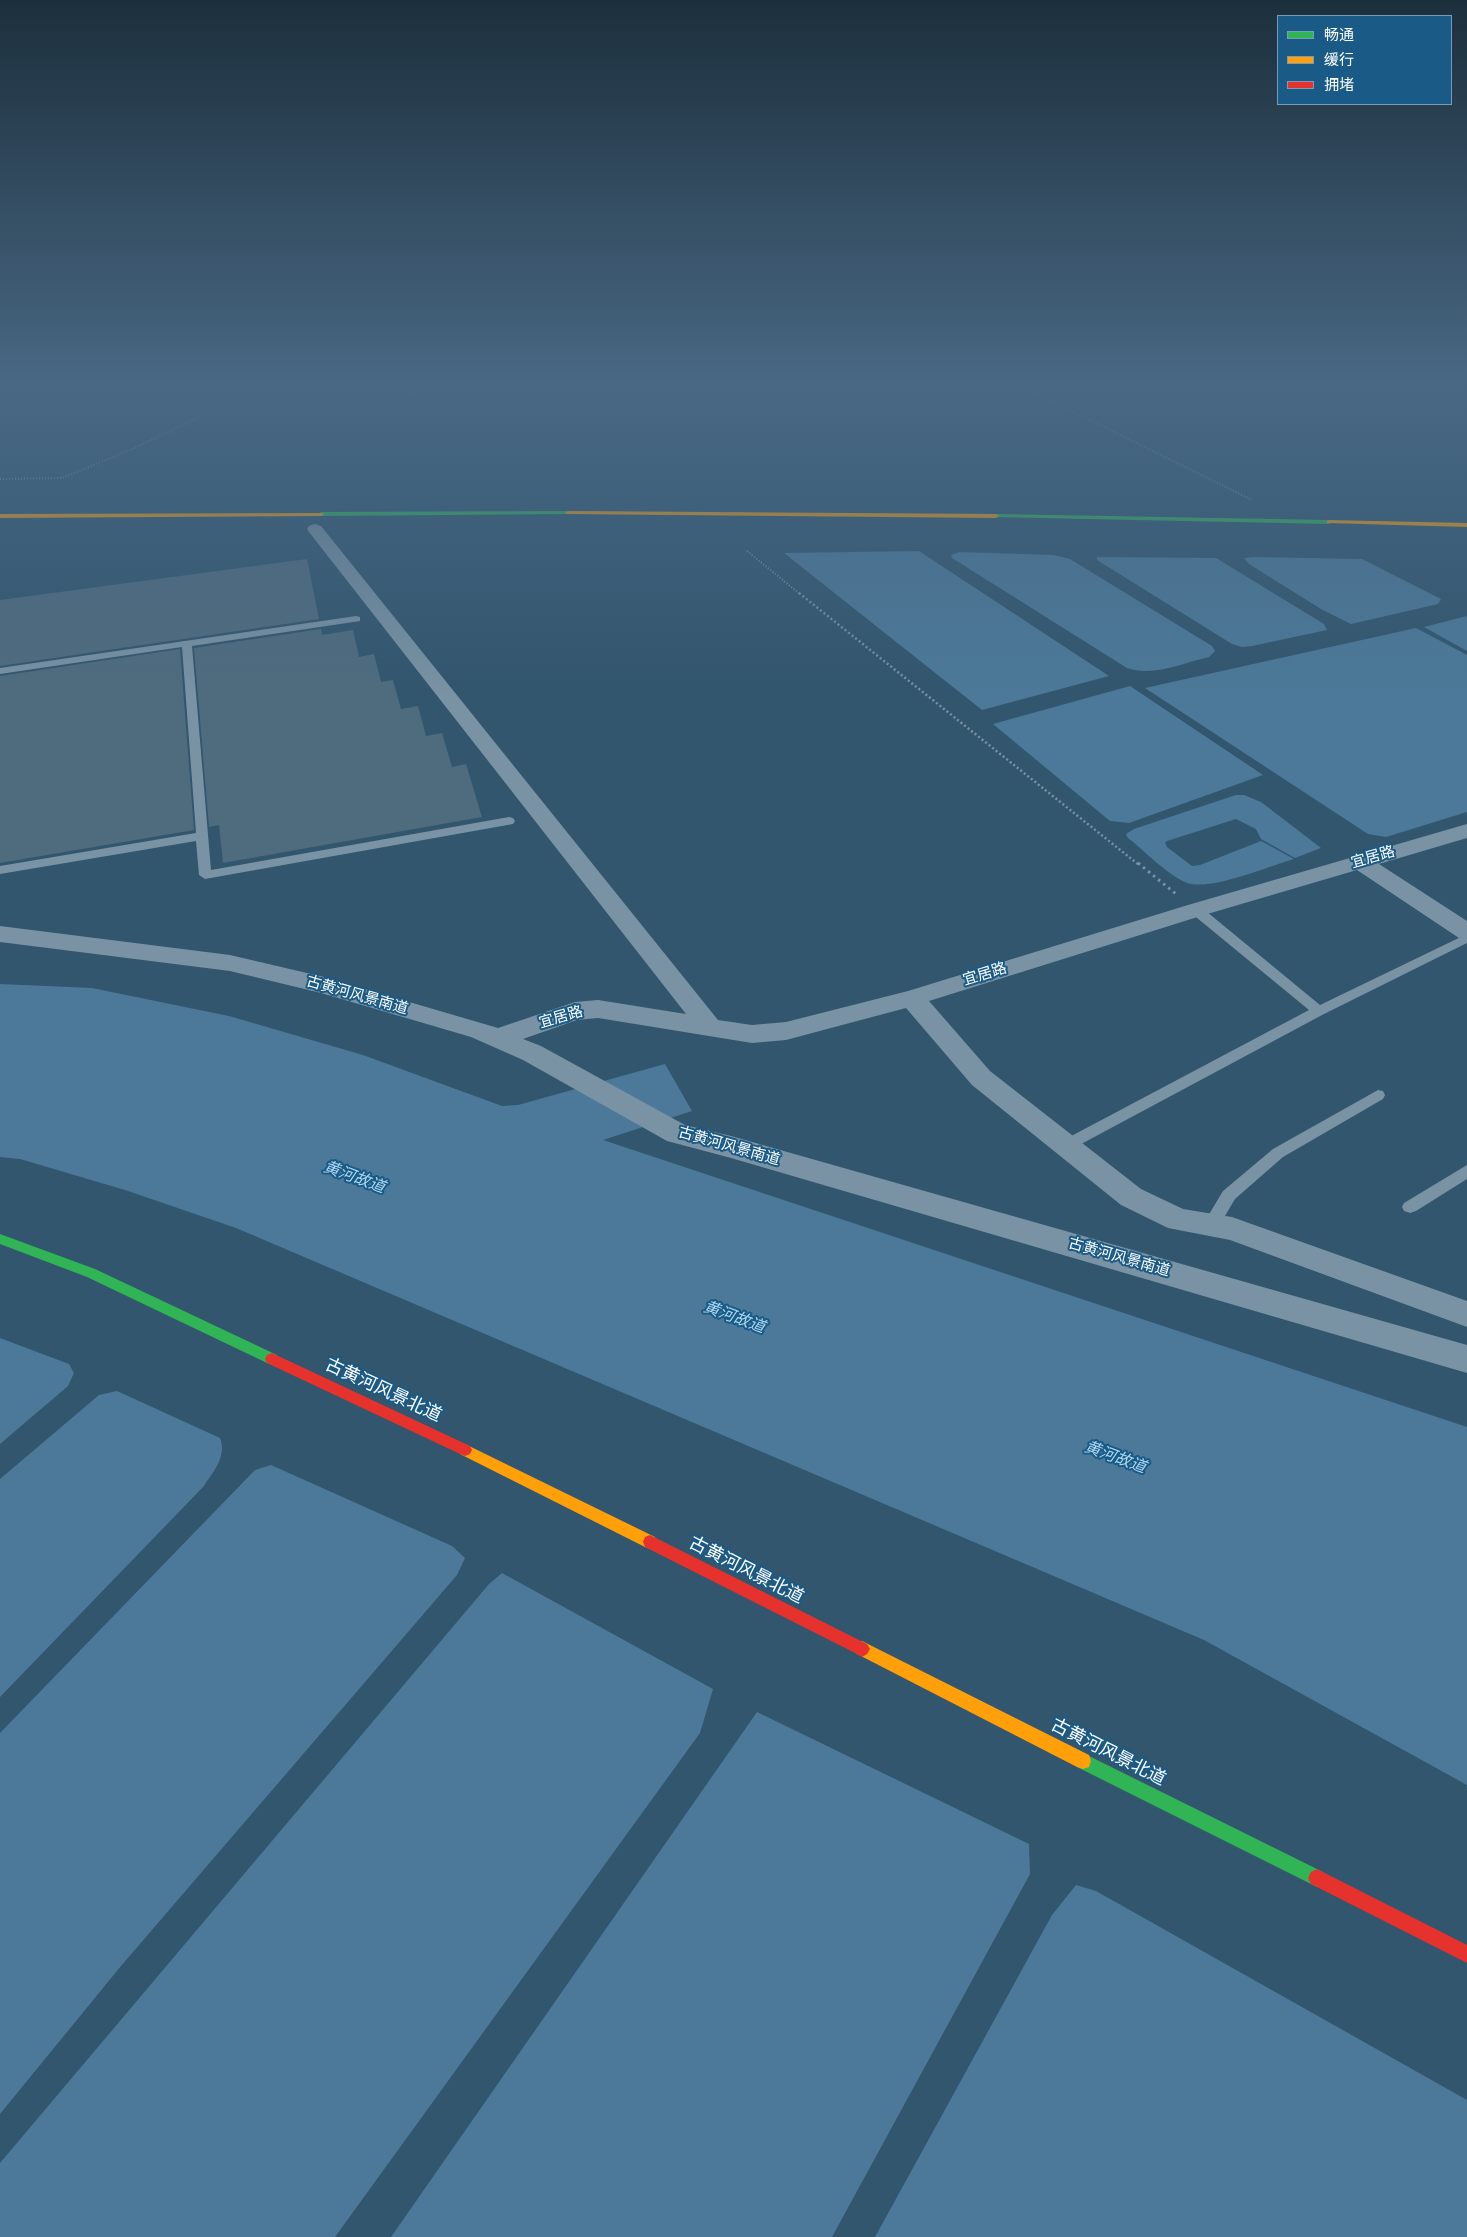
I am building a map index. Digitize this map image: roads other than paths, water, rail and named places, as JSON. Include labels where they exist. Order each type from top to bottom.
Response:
[{"type":"main road","points":[[0,516],[472,512],[1282,520],[1467,525]]},
{"type":"main road","points":[[1132,530],[1300,531],[1467,536]]},
{"type":"main road","name":"古黄河风景北道","points":[[0,1239],[92,1273],[513,1473],[1467,1954]]},
{"type":"street","points":[[318,529],[711,1028]]},
{"type":"street","name":"宜居路","points":[[497,1038],[575,1011],[598,1009],[752,1034],[786,1031],[912,998],[1196,910],[1467,831]]},
{"type":"street","points":[[1360,862],[1467,932]]},
{"type":"street","name":"古黄河风景南道","points":[[0,934],[230,963],[324,985],[480,1031],[497,1038],[532,1053],[677,1134],[731,1147],[1467,1359]]},
{"type":"street","points":[[912,998],[981,1078],[1131,1197],[1178,1220],[1232,1229],[1467,1314]]},
{"type":"lane","points":[[0,671],[356,619]]},
{"type":"lane","points":[[187,644],[205,875],[509,821]]},
{"type":"lane","points":[[0,870],[202,836]]},
{"type":"lane","points":[[1196,910],[1319,1011]]},
{"type":"lane","points":[[1065,1146],[1319,1011],[1467,938]]},
{"type":"lane","points":[[1210,1226],[1229,1195],[1278,1153],[1378,1094]]},
{"type":"lane","points":[[1410,1207],[1467,1170]]},
{"type":"water","points":[[919,551],[1109,676],[982,710],[784,553]]},
{"type":"water","points":[[959,552],[1054,555],[1070,559],[1212,646],[1215,651],[1209,657],[1158,670],[1147,671],[1127,668],[952,558],[951,555]]},
{"type":"water","points":[[1097,557],[1216,558],[1324,624],[1327,630],[1252,646],[1242,647],[1232,644],[1097,560]]},
{"type":"water","points":[[1244,558],[1362,559],[1441,599],[1438,604],[1351,624],[1321,609],[1249,564]]},
{"type":"water","points":[[1467,616],[1467,651],[1424,627]]},
{"type":"water","points":[[1416,628],[1467,655],[1467,812],[1386,837],[1368,834],[1145,688]]},
{"type":"water","points":[[1130,686],[1263,775],[1129,823],[1110,821],[993,724]]},
{"type":"water","points":[[1236,795],[1244,795],[1261,802],[1321,848],[1295,858],[1261,839],[1256,829],[1236,819],[1167,841],[1165,843],[1167,847],[1192,866],[1200,865],[1261,841],[1294,859],[1223,881],[1195,884],[1178,879],[1127,837],[1126,834],[1134,829]]},
{"type":"water","name":"黄河故道","points":[[0,984],[92,988],[229,1016],[363,1055],[502,1106],[518,1105],[665,1064],[692,1111],[603,1140],[1467,1427],[1467,1785],[1204,1640],[236,1228],[125,1190],[20,1159],[0,1157]]},
{"type":"water","points":[[0,1338],[69,1364],[74,1373],[68,1386],[0,1444]]},
{"type":"water","points":[[117,1391],[220,1438],[222,1445],[221,1457],[204,1486],[0,1697],[0,1479],[99,1395]]},
{"type":"water","points":[[271,1465],[452,1546],[465,1558],[457,1575],[121,1966],[0,2114],[0,1733],[255,1470]]},
{"type":"water","points":[[502,1573],[713,1689],[700,1733],[335,2237],[0,2237],[0,2163],[489,1584]]},
{"type":"water","points":[[757,1712],[1029,1844],[1030,1874],[832,2237],[391,2237]]},
{"type":"water","points":[[1076,1885],[1096,1891],[1467,2100],[1467,2237],[875,2237],[1052,1915]]}]
